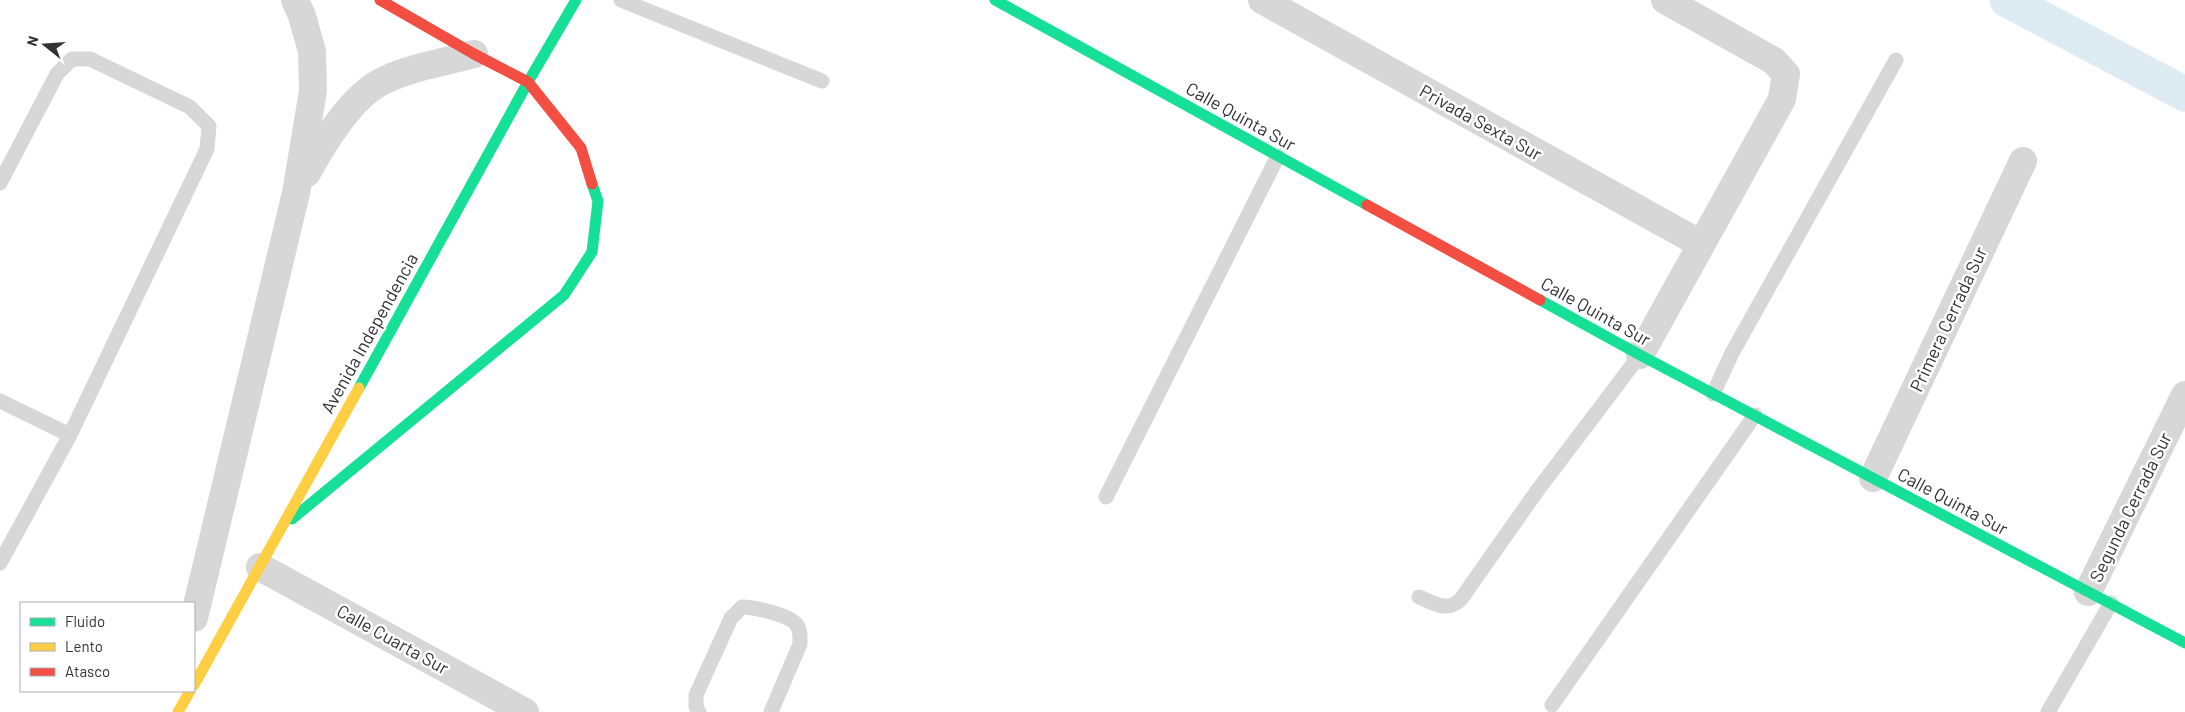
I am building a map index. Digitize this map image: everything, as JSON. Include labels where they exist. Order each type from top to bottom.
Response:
[{"type":"street","points":[[195,614],[296,193],[313,92],[312,51],[302,16],[295,0]]},
{"type":"street","points":[[281,528],[564,295],[592,252],[598,201],[581,148],[528,82],[474,54],[380,0]]},
{"type":"street","name":"Avenida Independencia","points":[[195,683],[528,82],[576,0]]},
{"type":"street","name":"Calle Quinta Sur","points":[[995,0],[1640,355],[2185,643]]},
{"type":"street","name":"Privada Sexta Sur","points":[[1262,0],[1701,244]]},
{"type":"street","points":[[1640,355],[1782,99],[1786,74],[1774,61],[1665,0]]},
{"type":"street","points":[[296,193],[324,142],[355,103],[384,80],[474,54]]},
{"type":"street","name":"Primera Cerrada Sur","points":[[1872,478],[2023,161]]},
{"type":"street","name":"Segunda Cerrada Sur","points":[[2100,598],[2185,395]]},
{"type":"street","name":"Calle Cuarta Sur","points":[[260,567],[525,712]]},
{"type":"street","points":[[172,712],[177,692]]},
{"type":"street","points":[[178,712],[189,692]]},
{"type":"lane","points":[[621,0],[822,81]]},
{"type":"lane","points":[[0,182],[57,74],[72,59],[90,58],[190,107],[209,126],[207,149],[70,435],[0,563]]},
{"type":"lane","points":[[1714,394],[1732,353],[1896,60]]},
{"type":"lane","points":[[1106,497],[1278,156]]},
{"type":"lane","points":[[1419,598],[1447,607],[1455,606],[1640,355]]},
{"type":"lane","points":[[0,401],[70,435]]},
{"type":"lane","points":[[1552,705],[1755,415]]},
{"type":"lane","points":[[2048,712],[2100,598]]},
{"type":"lane","points":[[699,712],[696,707],[696,695],[731,618],[742,607],[755,607],[794,622],[801,633],[800,644],[771,712]]},
{"type":"waterway","points":[[2007,0],[2185,94]]},
{"type":"traffic: fast","points":[[359,388],[528,82],[576,0]]},
{"type":"traffic: fast","points":[[995,0],[1367,205]]},
{"type":"traffic: fast","points":[[292,519],[564,295],[592,252],[598,201],[592,184]]},
{"type":"traffic: fast","points":[[1540,300],[1640,355],[2185,643]]},
{"type":"traffic: slow","points":[[195,683],[359,388]]},
{"type":"traffic: slow","points":[[178,712],[189,692]]},
{"type":"traffic: jam","points":[[380,0],[474,54],[528,82],[581,148],[592,184]]},
{"type":"traffic: jam","points":[[1367,205],[1540,300]]}]
